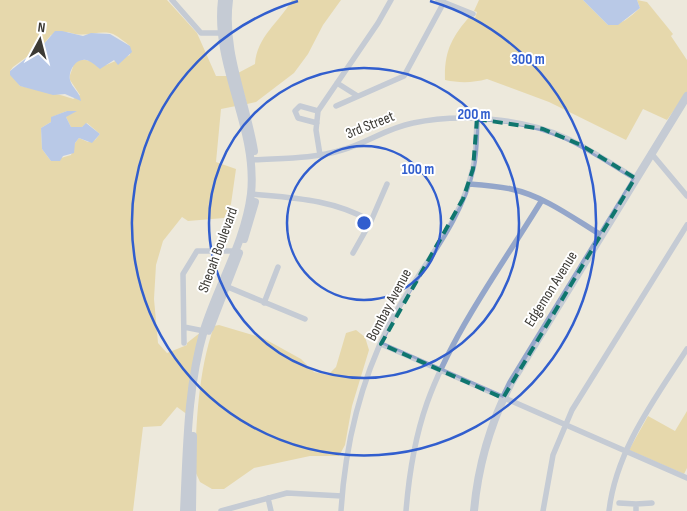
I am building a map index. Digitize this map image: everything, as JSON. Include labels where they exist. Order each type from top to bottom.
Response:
[{"type":"street","points":[[172,0],[201,33],[225,33]]},
{"type":"street","name":"Sheoah Boulevard","points":[[184,511],[192,395],[196,366],[224,286],[248,230],[253,195],[253,160],[249,120],[225,33],[222,0]]},
{"type":"street","name":"Sheoah Boulevard","points":[[225,33],[228,0]]},
{"type":"street","points":[[320,155],[316,123],[318,111],[378,23],[391,0]]},
{"type":"street","points":[[336,106],[356,95],[404,76],[410,68],[441,1],[473,14]]},
{"type":"street","points":[[337,82],[356,95]]},
{"type":"street","name":"Edgemon Avenue","points":[[474,511],[483,452],[503,398],[518,370],[687,96]]},
{"type":"street","points":[[316,123],[298,118],[295,111],[300,106],[318,111]]},
{"type":"street","name":"3rd Street","points":[[253,160],[320,155],[342,150],[378,133],[414,122],[477,119],[521,124],[543,129],[581,145],[635,178]]},
{"type":"street","name":"Bombay Avenue","points":[[341,511],[346,456],[356,409],[380,344],[400,305],[456,214],[469,184],[476,153],[477,119]]},
{"type":"street","points":[[651,153],[687,196]]},
{"type":"street","points":[[353,253],[371,221],[387,184]]},
{"type":"street","points":[[469,184],[512,189],[542,200],[601,235]]},
{"type":"street","points":[[253,195],[330,203],[351,210],[371,221]]},
{"type":"street","name":"Sheoah Boulevard","points":[[224,286],[253,195]]},
{"type":"street","points":[[406,511],[415,447],[427,402],[464,327],[542,200]]},
{"type":"street","points":[[542,511],[548,474],[565,425],[687,225]]},
{"type":"street","points":[[184,343],[182,274],[195,253],[201,250],[235,251]]},
{"type":"street","points":[[264,303],[278,267]]},
{"type":"street","points":[[224,286],[306,319]]},
{"type":"street","points":[[184,327],[207,331]]},
{"type":"street","name":"Sheoah Boulevard","points":[[192,511],[194,432],[207,331]]},
{"type":"street","points":[[380,344],[625,452],[686,476]]},
{"type":"street","points":[[609,511],[614,483],[625,452],[687,349]]},
{"type":"street","points":[[221,511],[268,498],[301,492],[342,496]]},
{"type":"street","points":[[268,498],[271,511]]},
{"type":"street","points":[[619,503],[652,503]]},
{"type":"street","points":[[636,504],[636,511]]},
{"type":"highlighted area","points":[[477,119],[543,129],[581,145],[635,178],[503,398],[381,344],[463,199],[473,169]]},
{"type":"shaded area","points":[[0,0],[167,0],[197,33],[216,76],[227,76],[236,106],[221,109],[216,162],[236,169],[231,204],[224,218],[188,221],[182,217],[163,241],[156,265],[154,299],[158,343],[167,353],[187,345],[201,332],[188,415],[177,407],[161,426],[143,427],[133,511],[0,511]],"holes":[[[68,32],[81,35],[113,34],[130,46],[130,55],[106,65],[79,60],[74,64],[70,75],[70,80],[80,95],[73,99],[20,86],[10,71],[13,67],[43,45],[51,35]],[[67,111],[66,117],[71,127],[82,127],[87,123],[100,134],[95,140],[88,142],[79,138],[71,155],[51,161],[42,149],[41,128],[51,122],[52,117]]]},
{"type":"shaded area","points":[[292,0],[341,0],[323,25],[308,54],[294,73],[256,102],[247,104],[238,73],[255,64],[264,38]]},
{"type":"shaded area","points":[[479,0],[583,0],[608,25],[626,20],[640,8],[637,0],[647,2],[673,34],[671,36],[687,60],[687,92],[667,120],[643,109],[626,140],[549,102],[487,79],[466,82],[445,80],[446,61],[450,45],[470,16],[475,18],[477,12],[474,11]]},
{"type":"shaded area","points":[[219,325],[263,338],[301,359],[314,372],[328,375],[336,367],[346,333],[356,330],[365,337],[369,350],[352,406],[345,445],[339,456],[310,456],[254,468],[224,489],[212,489],[200,482],[195,471],[201,380],[204,361],[214,326]]},
{"type":"shaded area","points":[[687,411],[687,468],[684,474],[629,450],[648,416],[675,431]]},
{"type":"water","points":[[583,0],[637,0],[640,8],[618,25],[608,25]]},
{"type":"water","points":[[55,31],[83,36],[91,33],[110,34],[130,46],[132,52],[118,65],[114,60],[100,69],[92,62],[86,60],[76,63],[70,73],[70,80],[81,101],[65,94],[53,95],[20,86],[10,75],[10,71],[43,45]]},
{"type":"water","points":[[67,111],[77,111],[66,117],[71,127],[82,127],[86,123],[100,134],[92,143],[79,138],[75,143],[74,153],[63,156],[60,161],[51,161],[42,149],[41,128],[51,122],[51,117]]}]
